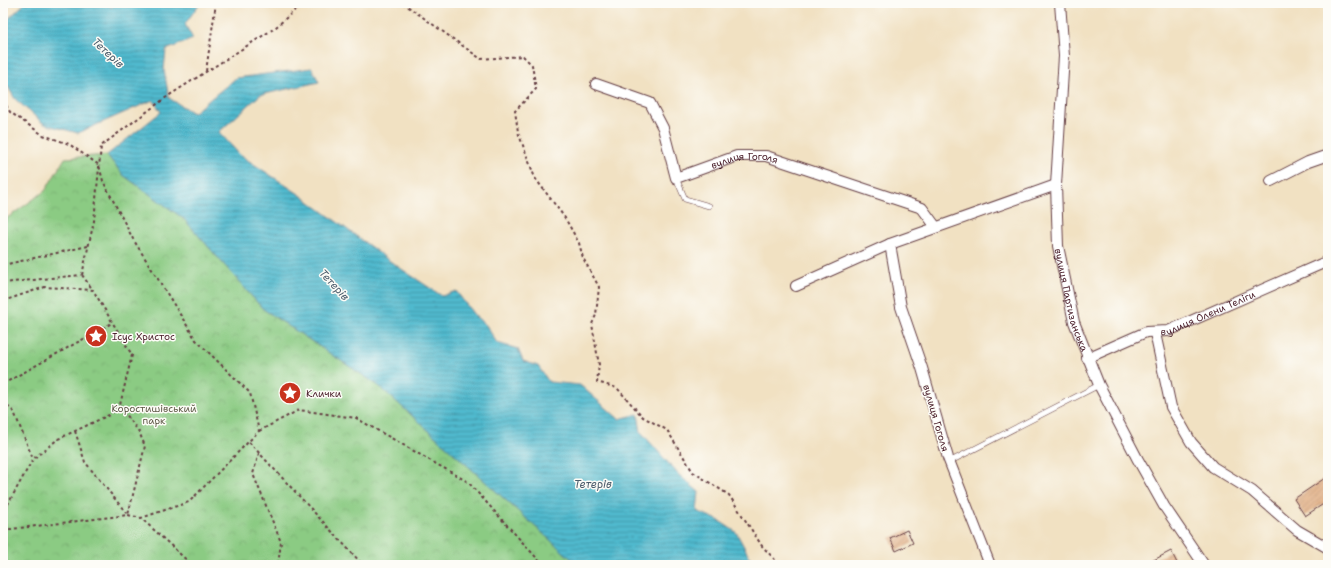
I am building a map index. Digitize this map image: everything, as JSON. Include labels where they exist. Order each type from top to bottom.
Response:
[{"type":"street","name":"вулиця Партизанська","points":[[1060,3],[1064,56],[1056,185],[1058,246],[1074,322],[1099,385],[1164,506],[1204,565]]},
{"type":"street","points":[[596,84],[650,103],[663,128],[676,178]]},
{"type":"street","points":[[1271,181],[1308,162],[1328,155]]},
{"type":"street","name":"вулиця Гоголя","points":[[676,178],[737,156],[766,156],[922,208],[936,227]]},
{"type":"street","points":[[796,286],[890,244],[1056,185]]},
{"type":"street","name":"вулиця Гоголя","points":[[890,244],[901,307],[922,368],[949,462],[990,565]]},
{"type":"street","name":"вулиця Олени Теліги","points":[[1087,358],[1146,332],[1155,333],[1168,331],[1328,261]]},
{"type":"street","points":[[1155,333],[1171,407],[1191,442],[1213,467],[1252,491],[1297,530],[1328,548]]},
{"type":"lane","points":[[1328,80],[1328,90]]},
{"type":"lane","points":[[676,178],[685,199],[709,206]]},
{"type":"lane","points":[[949,462],[1099,385]]},
{"type":"path","points":[[206,72],[216,3]]},
{"type":"path","points":[[3,513],[33,459],[58,439],[109,415],[120,405],[132,355],[93,290],[82,275],[94,221],[101,146],[168,96],[275,28],[303,3]]},
{"type":"path","points":[[403,3],[481,59],[523,56],[532,66],[536,88],[515,111],[518,132],[535,178],[565,218],[579,243],[583,258],[599,286],[596,315],[592,324],[599,364],[598,382],[617,388],[643,417],[667,430],[693,472],[729,495],[762,546],[780,565]]},
{"type":"path","points":[[3,100],[10,112],[43,135],[69,144],[99,165],[103,181],[133,239],[196,340],[250,393],[259,431]]},
{"type":"path","points":[[3,265],[88,246]]},
{"type":"path","points":[[3,283],[82,275]]},
{"type":"path","points":[[3,301],[45,287],[93,290]]},
{"type":"path","points":[[3,384],[112,323]]},
{"type":"path","points":[[3,402],[14,412],[33,459]]},
{"type":"path","points":[[120,405],[139,432],[145,446],[128,515]]},
{"type":"path","points":[[3,530],[128,515],[142,518],[189,502],[259,431],[299,410],[356,418],[468,482],[543,565]]},
{"type":"path","points":[[75,431],[85,462],[128,515]]},
{"type":"path","points":[[249,442],[363,565]]},
{"type":"path","points":[[259,453],[253,474],[281,542],[278,565]]},
{"type":"path","points":[[142,518],[192,565]]},
{"type":"green space","name":"Коростишівський парк","points":[[107,155],[123,175],[184,219],[263,309],[379,386],[578,565],[3,565],[3,221],[45,191],[65,158]]},
{"type":"water","name":"Тетерів","points":[[25,3],[109,3],[111,8],[115,3],[200,3],[185,24],[193,39],[166,50],[164,70],[169,98],[193,113],[236,78],[312,68],[319,82],[260,95],[219,132],[240,155],[302,196],[394,264],[442,296],[456,291],[475,316],[486,325],[497,343],[518,349],[523,361],[538,366],[549,382],[580,385],[619,419],[638,414],[641,432],[678,474],[699,492],[697,511],[718,520],[736,532],[754,565],[578,565],[379,386],[263,309],[184,219],[123,175],[107,155],[161,112],[153,100],[78,133],[44,124],[15,99],[3,78],[3,24]]},
{"type":"building","points":[[1328,476],[1328,501],[1305,516],[1294,499]]},
{"type":"building","points":[[907,530],[913,543],[896,551],[890,538]]},
{"type":"building","points":[[1171,551],[1178,565],[1144,565]]},
{"type":"place","name":"Ісус Христос","points":[[96,336]]},
{"type":"place","name":"Клички","points":[[290,393]]}]
